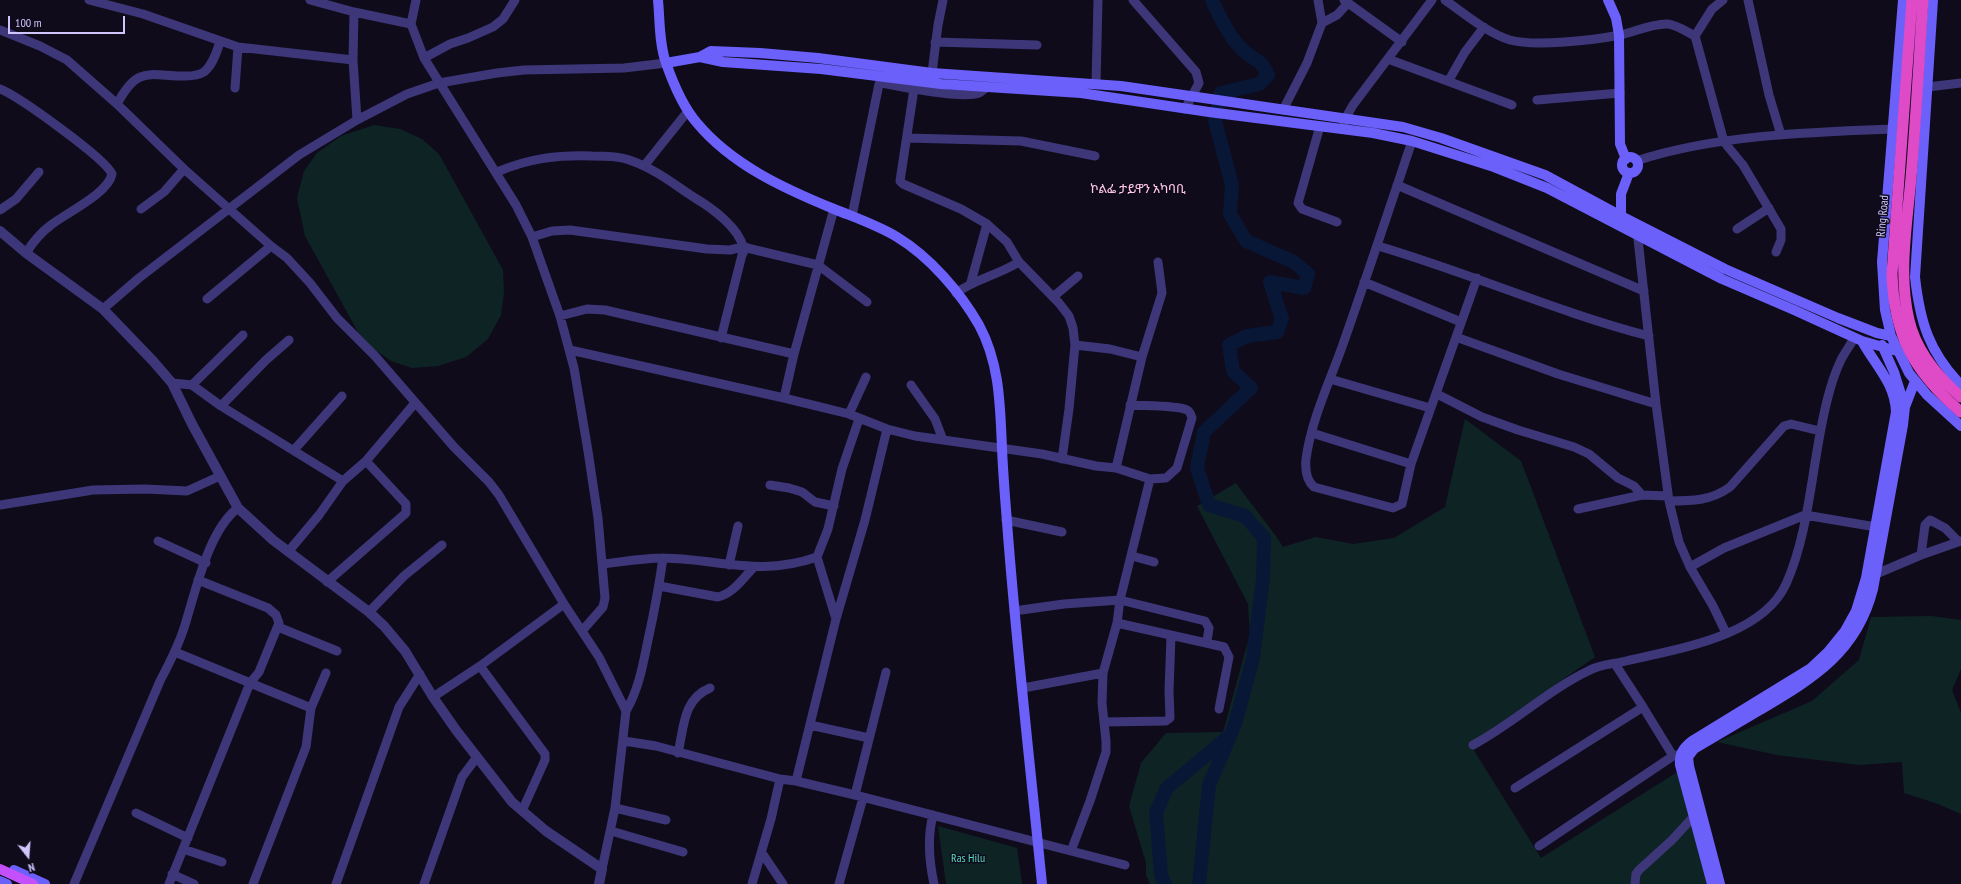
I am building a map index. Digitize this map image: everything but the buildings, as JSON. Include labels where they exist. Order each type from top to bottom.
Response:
[{"type":"highway","name":"Ring Road","points":[[1912,0],[1892,274],[1894,303],[1900,331],[1917,365],[1932,384],[1961,412]]},
{"type":"highway","name":"Ring Road","points":[[1923,0],[1906,239],[1904,290],[1909,321],[1919,345],[1939,374],[1961,397]]},
{"type":"main road","points":[[658,0],[662,44],[666,63],[688,111],[696,123],[714,141],[763,176],[834,209],[865,220],[907,244],[932,266],[956,293],[977,323],[994,359],[999,396],[1006,520],[1014,611],[1042,884]]},
{"type":"main road","points":[[1608,0],[1616,18],[1619,35],[1620,144],[1626,159]]},
{"type":"main road","points":[[1903,0],[1882,276],[1885,310],[1890,336],[1915,381],[1927,395],[1961,426]]},
{"type":"main road","points":[[1933,0],[1916,258],[1916,287],[1921,320],[1933,349],[1948,372],[1961,385]]},
{"type":"main road","points":[[666,63],[700,57],[717,61],[822,69],[986,88],[1081,92],[1185,109],[1343,129],[1412,141],[1459,155],[1534,183],[1722,279],[1836,323],[1890,336]]},
{"type":"main road","points":[[911,80],[932,73],[1096,84],[1345,118],[1397,126],[1427,133],[1522,166],[1557,181],[1621,216],[1725,269],[1836,323],[1858,339],[1883,348],[1897,351]]},
{"type":"main road","points":[[1621,228],[1621,194],[1629,173],[1637,169],[1636,161],[1631,157],[1626,159],[1622,167],[1629,173]]},
{"type":"main road","points":[[1877,333],[1894,372],[1905,407]]},
{"type":"main road","points":[[1720,884],[1689,766],[1688,757],[1694,749],[1801,685],[1835,658],[1849,641],[1862,619],[1871,596],[1871,577],[1876,527],[1895,422],[1896,406],[1889,383],[1858,339]]},
{"type":"main road","points":[[1712,884],[1695,815],[1677,755],[1692,741],[1797,677],[1820,660],[1838,641],[1852,620],[1871,577],[1904,425],[1905,407],[1915,381]]},
{"type":"main road","points":[[0,864],[45,884]]},
{"type":"main road","points":[[0,869],[33,884]]},
{"type":"main road","points":[[0,874],[21,884]]},
{"type":"main road","points":[[0,881],[7,884]]},
{"type":"street","points":[[89,0],[143,14],[238,48],[352,60]]},
{"type":"street","points":[[310,0],[354,12],[411,24]]},
{"type":"street","points":[[416,0],[411,24],[424,58],[497,172],[532,237],[560,316],[570,350],[598,518],[604,603],[582,631]]},
{"type":"street","points":[[424,58],[450,44],[493,27],[503,19],[515,0]]},
{"type":"street","points":[[932,73],[935,42],[943,0]]},
{"type":"street","points":[[1096,84],[1098,0]]},
{"type":"street","points":[[1133,0],[1196,72],[1199,83],[1190,97],[1185,109]]},
{"type":"street","points":[[1283,110],[1307,64],[1322,23],[1318,0]]},
{"type":"street","points":[[1343,129],[1345,118],[1432,0]]},
{"type":"street","points":[[1445,0],[1484,27],[1508,39],[1526,42],[1555,42],[1619,35],[1664,24],[1675,26],[1695,36]]},
{"type":"street","points":[[1723,0],[1712,9],[1695,36],[1724,142],[1743,165],[1781,228],[1781,240],[1776,252]]},
{"type":"street","points":[[1748,0],[1769,95],[1781,135]]},
{"type":"street","points":[[1322,23],[1337,15],[1346,2],[1402,42]]},
{"type":"street","points":[[354,12],[352,60],[357,120]]},
{"type":"street","points":[[1449,80],[1465,52],[1484,27]]},
{"type":"street","points":[[0,30],[40,46],[67,60],[117,104],[184,169],[271,246],[287,258],[337,318],[375,356],[415,403],[499,495],[610,678],[626,711],[624,741],[615,808],[600,884]]},
{"type":"street","points":[[117,104],[126,87],[141,76],[151,74],[190,76],[204,72],[211,62],[220,42]]},
{"type":"street","points":[[935,42],[1036,45]]},
{"type":"street","points":[[234,88],[238,48]]},
{"type":"street","points":[[1388,59],[1449,80],[1512,105]]},
{"type":"street","points":[[103,309],[167,256],[230,210],[244,196],[299,155],[357,120],[407,94],[439,83],[497,73],[524,70],[624,68],[666,63]]},
{"type":"street","points":[[852,216],[878,86],[882,83],[911,80],[907,138],[900,175],[901,182],[961,209],[986,224],[1007,242],[1019,262],[1053,297],[1071,320],[1075,345],[1069,409],[1062,459]]},
{"type":"street","points":[[1928,87],[1961,83]]},
{"type":"street","points":[[0,89],[43,115],[93,156],[112,174],[97,195],[50,225],[38,236],[26,253]]},
{"type":"street","points":[[1537,100],[1620,94]]},
{"type":"street","points":[[644,166],[688,111]]},
{"type":"street","points":[[1320,126],[1298,203],[1304,210],[1337,222]]},
{"type":"street","points":[[1636,161],[1667,152],[1724,142],[1781,135],[1892,129]]},
{"type":"street","points":[[907,138],[1020,141],[1095,156]]},
{"type":"street","points":[[1412,141],[1378,246],[1330,378],[1312,433],[1305,466],[1309,481],[1314,487],[1393,508],[1399,507],[1402,504],[1411,464],[1477,278]]},
{"type":"street","points":[[497,172],[527,160],[567,156],[614,157],[631,160],[644,166],[716,211],[739,237],[745,247]]},
{"type":"street","points":[[141,209],[164,192],[184,169]]},
{"type":"street","points":[[0,210],[16,199],[39,172]]},
{"type":"street","points":[[1397,184],[1644,291]]},
{"type":"street","points":[[1737,229],[1769,208]]},
{"type":"street","points":[[784,398],[794,354],[834,209]]},
{"type":"street","points":[[971,282],[986,224]]},
{"type":"street","points":[[1638,224],[1637,236],[1668,498],[1679,542],[1690,567],[1713,606],[1726,633]]},
{"type":"street","points":[[532,237],[552,231],[570,230],[707,249],[730,250],[745,247],[818,265],[867,302]]},
{"type":"street","points":[[0,231],[26,253],[103,309],[172,383],[238,508],[288,552],[369,612],[395,638],[415,681],[433,697],[471,763],[546,832],[602,870]]},
{"type":"street","points":[[206,298],[271,246]]},
{"type":"street","points":[[1378,246],[1477,278],[1597,321],[1649,336]]},
{"type":"street","points":[[722,338],[745,247]]},
{"type":"street","points":[[956,293],[971,282],[996,275],[1019,262]]},
{"type":"street","points":[[1116,468],[1142,356],[1162,293],[1158,262]]},
{"type":"street","points":[[1053,297],[1078,276]]},
{"type":"street","points":[[1364,282],[1461,322]]},
{"type":"street","points":[[560,316],[578,310],[599,309],[794,354]]},
{"type":"street","points":[[192,385],[243,335]]},
{"type":"street","points":[[1456,337],[1558,374],[1656,404]]},
{"type":"street","points":[[1473,745],[1497,733],[1555,690],[1592,669],[1688,646],[1726,633],[1752,621],[1762,614],[1782,591],[1792,565],[1805,515],[1820,431],[1828,397],[1840,360],[1858,339]]},
{"type":"street","points":[[221,406],[273,353],[289,340]]},
{"type":"street","points":[[1075,345],[1110,349],[1142,356]]},
{"type":"street","points":[[570,350],[849,414],[887,429],[943,440],[1116,468],[1150,479],[1166,478],[1177,468],[1192,418],[1188,410],[1130,405]]},
{"type":"street","points":[[849,414],[866,378]]},
{"type":"street","points":[[1330,378],[1430,408]]},
{"type":"street","points":[[172,383],[192,385],[221,406],[343,481]]},
{"type":"street","points":[[911,385],[935,419],[943,440]]},
{"type":"street","points":[[1437,394],[1482,417],[1574,447],[1589,454],[1618,478],[1634,486],[1642,495]]},
{"type":"street","points":[[294,450],[342,396]]},
{"type":"street","points":[[288,552],[319,515],[343,481],[366,462],[415,403]]},
{"type":"street","points":[[836,619],[817,557],[828,529],[842,470],[859,419]]},
{"type":"street","points":[[1578,509],[1642,495],[1668,498],[1706,499],[1723,492],[1730,487],[1781,427],[1794,424],[1820,431]]},
{"type":"street","points":[[796,781],[836,619],[865,520],[887,429]]},
{"type":"street","points":[[1312,433],[1411,464]]},
{"type":"street","points":[[327,582],[406,514],[406,504],[366,462]]},
{"type":"street","points":[[0,505],[93,490],[192,490],[220,476]]},
{"type":"street","points":[[1071,851],[1090,801],[1106,752],[1102,703],[1103,673],[1117,623],[1120,600],[1150,479]]},
{"type":"street","points":[[770,485],[802,492],[815,502],[834,506]]},
{"type":"street","points":[[74,884],[160,681],[175,652],[184,630],[198,580],[222,527],[238,508]]},
{"type":"street","points":[[1690,567],[1724,548],[1805,515],[1876,527]]},
{"type":"street","points":[[1006,520],[1062,532]]},
{"type":"street","points":[[1871,577],[1921,555],[1960,542],[1945,528],[1930,520],[1925,525],[1921,555]]},
{"type":"street","points":[[729,565],[738,526]]},
{"type":"street","points":[[158,541],[206,563]]},
{"type":"street","points":[[369,612],[404,576],[442,545]]},
{"type":"street","points":[[1132,556],[1154,562]]},
{"type":"street","points":[[602,564],[663,558],[754,567],[777,567],[817,557]]},
{"type":"street","points":[[626,711],[632,702],[641,672],[659,586],[663,558]]},
{"type":"street","points":[[659,586],[718,597],[733,590],[754,567]]},
{"type":"street","points":[[169,884],[250,683],[259,672],[278,627],[276,615],[268,608],[198,580]]},
{"type":"street","points":[[1014,611],[1064,604],[1120,600],[1205,621],[1209,628],[1207,642]]},
{"type":"street","points":[[433,697],[480,666],[564,604]]},
{"type":"street","points":[[1117,623],[1171,636],[1224,646],[1230,657],[1219,710]]},
{"type":"street","points":[[278,627],[337,651]]},
{"type":"street","points":[[1104,722],[1166,721],[1170,718],[1169,691],[1171,636]]},
{"type":"street","points":[[175,652],[310,708]]},
{"type":"street","points":[[1539,846],[1677,755],[1615,664]]},
{"type":"street","points":[[480,666],[545,754],[545,760],[522,811]]},
{"type":"street","points":[[854,795],[886,672]]},
{"type":"street","points":[[253,884],[306,747],[310,708],[326,673]]},
{"type":"street","points":[[1023,688],[1103,673]]},
{"type":"street","points":[[336,884],[399,707],[415,681]]},
{"type":"street","points":[[678,753],[689,705],[697,695],[710,688]]},
{"type":"street","points":[[1515,788],[1644,707]]},
{"type":"street","points":[[810,725],[870,738]]},
{"type":"street","points":[[624,741],[780,779],[796,781],[854,795],[1125,865]]},
{"type":"street","points":[[424,884],[471,763]]},
{"type":"street","points":[[752,884],[762,853],[780,779]]},
{"type":"street","points":[[839,884],[863,798]]},
{"type":"street","points":[[615,808],[666,820]]},
{"type":"street","points":[[136,813],[188,838]]},
{"type":"street","points":[[933,815],[929,844],[934,884]]},
{"type":"street","points":[[1635,884],[1636,874],[1639,870],[1672,840],[1695,815]]},
{"type":"street","points":[[611,831],[683,852]]},
{"type":"street","points":[[183,849],[222,862]]},
{"type":"street","points":[[762,853],[783,884]]},
{"type":"street","points":[[172,874],[194,884]]},
{"type":"green space","points":[[374,125],[400,129],[422,139],[439,154],[503,270],[504,292],[501,315],[488,339],[466,357],[438,366],[412,368],[391,361],[371,347],[358,332],[305,236],[297,198],[304,171],[317,153],[341,136]]},
{"type":"green space","points":[[1465,419],[1521,461],[1595,657],[1470,744],[1541,858],[1679,771],[1714,884],[1150,884],[1146,875],[1146,863],[1129,806],[1141,763],[1166,733],[1223,732],[1250,634],[1248,604],[1197,506],[1236,483],[1283,547],[1316,537],[1353,544],[1394,538],[1445,507]]},
{"type":"green space","points":[[1931,616],[1961,620],[1961,669],[1952,690],[1961,713],[1961,814],[1938,804],[1904,793],[1902,762],[1859,765],[1777,755],[1717,742],[1812,701],[1859,660],[1871,617]]},
{"type":"green space","name":"Ras Hilu","points":[[938,826],[1017,848],[1022,884],[946,884]]},
{"type":"waterway","points":[[1199,884],[1209,785],[1235,724],[1253,658],[1263,578],[1264,538],[1245,516],[1209,505],[1197,468],[1204,432],[1251,388],[1233,371],[1229,345],[1247,336],[1277,332],[1282,319],[1270,282],[1304,288],[1308,274],[1294,262],[1246,241],[1230,214],[1232,185],[1215,121],[1221,93],[1259,84],[1268,75],[1260,62],[1247,54],[1233,39],[1212,0]]},
{"type":"waterway","points":[[1165,884],[1161,875],[1156,812],[1167,788],[1228,737]]},
{"type":"district","name":"ኮልፌ ታይዋን አካባቢ","points":[[1138,189]]}]
